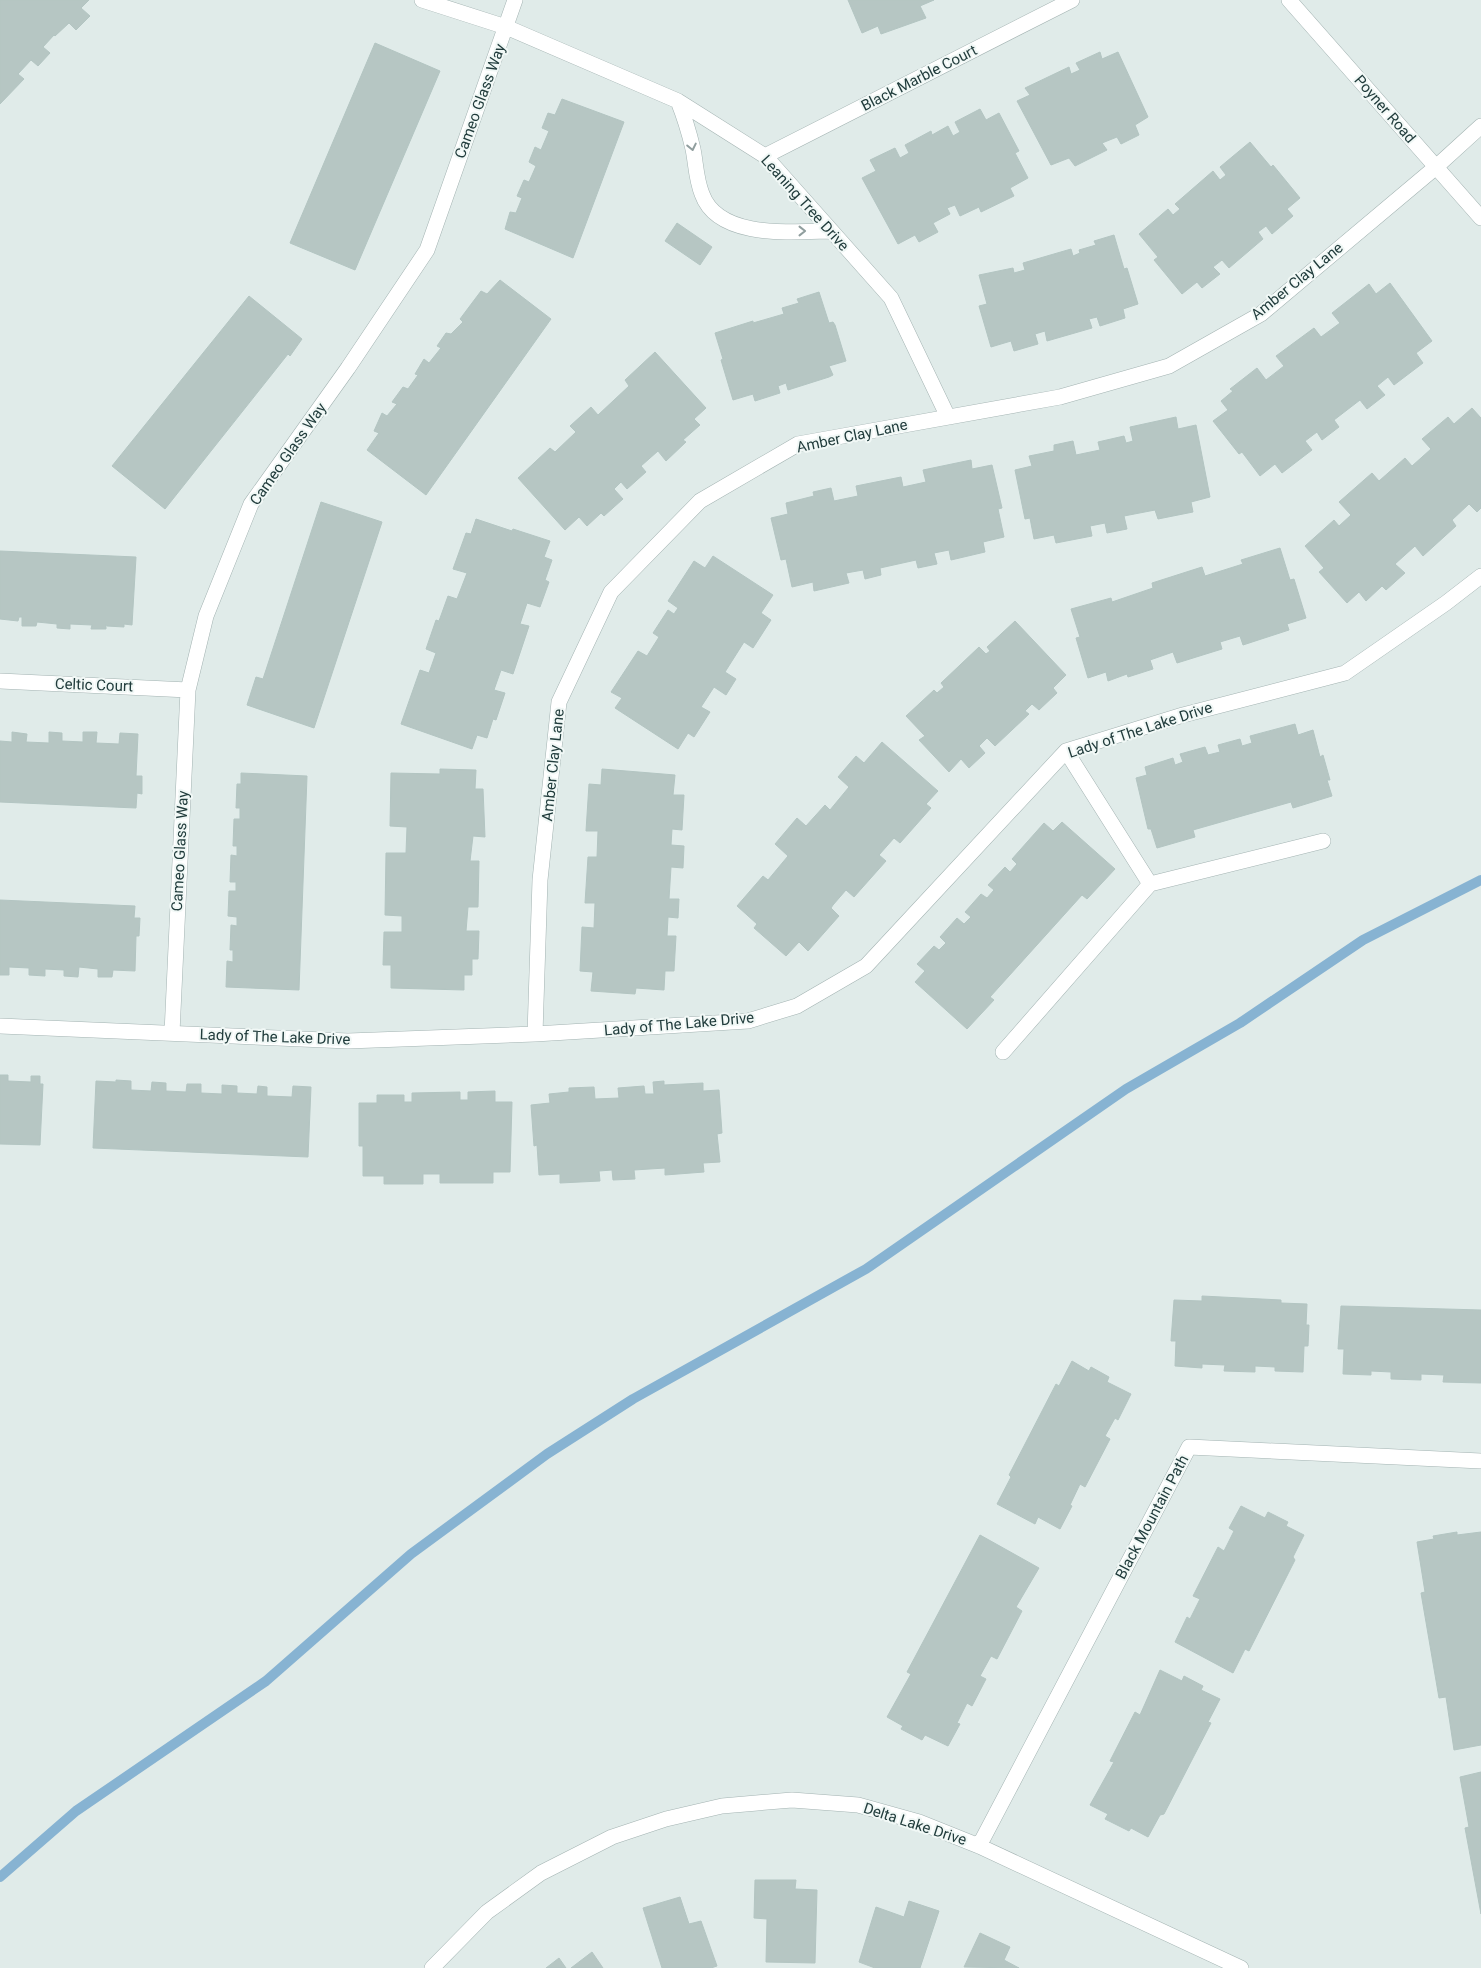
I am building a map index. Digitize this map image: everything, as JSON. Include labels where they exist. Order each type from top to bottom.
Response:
[{"type":"street","name":"Leaning Tree Drive","points":[[422,0],[506,27],[678,101],[765,156],[891,298],[948,417]]},
{"type":"street","name":"Cameo Glass Way","points":[[172,1032],[188,690],[206,616],[251,504],[348,368],[427,250],[515,0]]},
{"type":"street","name":"Black Marble Court","points":[[765,156],[1072,0]]},
{"type":"street","name":"Poyner Road","points":[[1289,0],[1481,218]]},
{"type":"street","points":[[678,101],[693,150],[696,174],[702,196],[716,215],[739,227],[800,232],[830,231]]},
{"type":"street","name":"Amber Clay Lane","points":[[535,1034],[540,880],[559,702],[611,592],[700,501],[798,444],[1060,397],[1169,366],[1261,314],[1436,167],[1481,126]]},
{"type":"street","name":"Lady of The Lake Drive","points":[[0,1026],[348,1041],[535,1034],[748,1021],[797,1006],[866,966],[1066,751],[1183,715],[1345,672],[1446,603],[1481,576]]},
{"type":"street","name":"Celtic Court","points":[[0,681],[188,690]]},
{"type":"street","points":[[1066,751],[1150,884]]},
{"type":"street","points":[[1003,1052],[1150,884],[1323,841]]},
{"type":"street","name":"Black Mountain Path","points":[[979,1846],[1189,1447],[1481,1461]]},
{"type":"street","name":"Delta Lake Drive","points":[[432,1968],[487,1912],[541,1873],[612,1837],[666,1819],[722,1806],[792,1800],[858,1805],[919,1822],[979,1846],[1241,1968]]},
{"type":"building","points":[[0,0],[89,0],[81,8],[90,16],[76,30],[69,23],[54,35],[43,47],[50,53],[38,66],[31,60],[18,74],[24,79],[0,104]]},
{"type":"building","points":[[848,0],[934,0],[920,6],[926,18],[881,34],[878,26],[862,33]]},
{"type":"building","points":[[375,43],[440,71],[355,270],[290,243]]},
{"type":"building","points":[[1100,52],[1102,59],[1118,52],[1148,117],[1135,125],[1139,135],[1121,144],[1117,137],[1102,143],[1107,150],[1075,166],[1069,158],[1051,165],[1017,101],[1030,95],[1025,88],[1069,67],[1071,74],[1080,70],[1076,63]]},
{"type":"building","points":[[562,99],[624,122],[573,258],[505,229],[510,212],[516,213],[522,198],[517,196],[524,180],[529,182],[536,166],[529,162],[535,147],[541,150],[549,131],[542,128],[548,113],[555,115]]},
{"type":"building","points":[[980,109],[986,120],[999,113],[1019,151],[1015,153],[1028,178],[1010,188],[1014,196],[981,212],[979,207],[960,216],[955,205],[947,208],[950,214],[933,223],[938,232],[919,242],[915,235],[898,244],[862,178],[876,171],[870,160],[895,148],[900,158],[909,153],[905,145],[931,131],[932,135],[948,126],[953,136],[960,132],[955,122]]},
{"type":"building","points":[[1250,142],[1271,167],[1273,165],[1300,198],[1287,209],[1293,216],[1272,234],[1266,226],[1258,232],[1263,239],[1229,268],[1222,260],[1213,267],[1220,274],[1202,288],[1197,282],[1182,294],[1154,260],[1158,257],[1139,234],[1168,209],[1173,215],[1180,209],[1175,204],[1213,171],[1220,180],[1226,175],[1220,167]]},
{"type":"building","points":[[677,223],[712,247],[700,265],[665,241]]},
{"type":"building","points":[[1114,235],[1124,269],[1127,268],[1138,304],[1123,309],[1125,318],[1100,326],[1097,317],[1089,319],[1092,328],[1047,341],[1045,331],[1035,334],[1038,344],[1014,351],[1011,341],[991,347],[979,306],[987,304],[979,275],[1013,268],[1014,273],[1025,270],[1023,263],[1071,249],[1073,256],[1080,253],[1079,250],[1096,245],[1094,241]]},
{"type":"building","points":[[500,280],[551,319],[426,495],[367,450],[379,433],[374,431],[382,413],[387,416],[397,404],[392,402],[403,387],[408,389],[418,375],[415,374],[424,359],[429,363],[441,348],[437,346],[446,333],[451,334],[463,322],[460,319],[481,291],[487,294]]},
{"type":"building","points":[[1390,283],[1432,341],[1416,353],[1423,363],[1394,385],[1388,377],[1377,386],[1385,395],[1367,409],[1360,400],[1334,420],[1339,427],[1322,440],[1317,432],[1305,441],[1312,450],[1282,473],[1275,464],[1260,476],[1242,452],[1239,454],[1213,421],[1228,410],[1221,401],[1233,391],[1230,389],[1257,368],[1266,380],[1284,366],[1276,356],[1314,328],[1321,337],[1340,323],[1332,313],[1369,284],[1376,294]]},
{"type":"building","points":[[819,292],[829,323],[833,322],[835,325],[846,361],[829,366],[833,375],[829,377],[788,390],[786,383],[778,386],[780,393],[755,401],[753,394],[733,400],[715,333],[784,314],[782,308],[799,303],[797,299]]},
{"type":"building","points":[[249,296],[302,339],[165,509],[112,466]]},
{"type":"building","points":[[655,352],[706,408],[694,419],[700,425],[683,440],[686,442],[666,461],[658,451],[641,466],[646,472],[627,489],[621,482],[614,489],[623,499],[604,516],[601,513],[587,526],[579,517],[565,530],[518,478],[550,448],[555,452],[576,432],[570,426],[591,407],[598,415],[629,386],[625,380]]},
{"type":"building","points":[[1472,408],[1481,418],[1481,508],[1477,512],[1469,504],[1452,520],[1456,526],[1423,556],[1415,546],[1395,564],[1405,573],[1386,590],[1382,586],[1366,601],[1359,592],[1347,603],[1319,572],[1324,568],[1305,546],[1334,520],[1339,526],[1351,515],[1339,502],[1372,473],[1379,481],[1405,458],[1412,466],[1431,449],[1422,439],[1448,417],[1454,424]]},
{"type":"building","points":[[1176,417],[1178,429],[1196,425],[1210,497],[1191,502],[1193,512],[1158,519],[1155,510],[1124,516],[1127,529],[1107,533],[1105,523],[1090,526],[1092,536],[1056,543],[1054,535],[1034,539],[1030,518],[1025,519],[1015,470],[1032,466],[1029,456],[1054,451],[1054,445],[1073,441],[1076,455],[1100,450],[1098,442],[1124,436],[1126,443],[1133,441],[1130,427]]},
{"type":"building","points":[[971,460],[972,469],[992,465],[1002,508],[998,509],[1004,537],[983,542],[985,552],[951,560],[949,550],[934,553],[937,564],[918,568],[916,560],[880,568],[881,575],[865,579],[863,570],[846,573],[849,583],[814,591],[813,582],[792,587],[786,559],[781,560],[771,518],[788,514],[786,503],[814,496],[813,492],[831,488],[834,501],[858,496],[856,486],[901,477],[903,487],[926,482],[923,470]]},
{"type":"building","points":[[321,502],[382,522],[314,728],[247,705],[256,677],[263,679]]},
{"type":"building","points":[[476,519],[550,541],[544,557],[552,560],[545,580],[549,582],[540,607],[527,603],[520,624],[529,626],[513,674],[501,670],[495,687],[494,690],[505,693],[496,720],[493,719],[487,738],[477,735],[472,749],[401,724],[420,670],[429,673],[436,653],[426,649],[436,620],[439,621],[448,596],[457,599],[467,573],[453,569],[466,533],[471,534]]},
{"type":"building","points":[[1280,548],[1290,580],[1294,579],[1306,618],[1287,624],[1289,630],[1243,645],[1240,636],[1220,642],[1222,649],[1177,663],[1173,652],[1150,660],[1153,669],[1128,677],[1127,674],[1108,681],[1106,672],[1088,678],[1076,638],[1080,637],[1071,609],[1111,598],[1112,602],[1153,588],[1152,583],[1202,567],[1205,576],[1243,564],[1241,560]]},
{"type":"building","points":[[0,551],[136,557],[132,625],[124,624],[124,627],[107,626],[106,624],[106,629],[91,629],[92,625],[70,624],[70,629],[57,628],[57,624],[37,622],[36,626],[22,626],[22,617],[19,617],[18,621],[0,619]]},
{"type":"building","points":[[713,556],[773,595],[761,613],[771,620],[753,648],[744,642],[725,672],[736,679],[726,695],[714,687],[701,707],[710,712],[694,737],[688,733],[678,749],[615,708],[622,698],[611,692],[638,651],[647,656],[659,637],[653,633],[668,610],[674,614],[678,608],[668,601],[694,561],[705,568]]},
{"type":"building","points":[[1015,621],[1066,675],[1053,688],[1057,693],[1039,710],[1032,704],[1025,711],[1029,714],[995,746],[987,738],[979,746],[985,753],[969,768],[961,759],[949,772],[919,740],[925,736],[906,716],[934,690],[937,693],[944,687],[941,683],[979,647],[986,654],[990,651],[987,647]]},
{"type":"building","points":[[1295,724],[1298,735],[1313,730],[1320,757],[1323,755],[1332,796],[1293,808],[1291,802],[1193,830],[1195,837],[1157,848],[1151,829],[1148,829],[1136,778],[1147,775],[1145,767],[1173,758],[1175,765],[1183,762],[1180,754],[1205,747],[1208,755],[1220,752],[1218,745],[1240,739],[1242,746],[1252,743],[1250,736]]},
{"type":"building","points":[[12,732],[27,734],[26,742],[49,743],[49,732],[62,733],[62,741],[83,742],[83,732],[97,732],[96,743],[119,744],[120,733],[138,734],[136,776],[142,776],[142,794],[137,793],[136,808],[0,802],[0,741],[12,742]]},
{"type":"building","points":[[882,742],[938,791],[926,804],[931,808],[900,843],[894,838],[879,855],[886,861],[854,897],[846,890],[833,905],[831,908],[839,916],[808,951],[799,942],[786,956],[754,928],[757,924],[737,906],[763,876],[768,880],[788,856],[775,844],[797,818],[806,826],[825,805],[830,810],[849,787],[838,777],[856,756],[864,763]]},
{"type":"building","points":[[440,769],[476,770],[475,789],[483,789],[485,837],[473,836],[470,861],[479,861],[478,907],[468,907],[466,931],[479,931],[478,959],[472,959],[472,975],[464,975],[464,990],[391,988],[391,965],[383,965],[384,932],[402,932],[402,916],[385,915],[386,853],[406,853],[407,827],[390,826],[391,773],[440,774]]},
{"type":"building","points":[[602,769],[675,775],[673,795],[684,795],[682,830],[672,829],[671,845],[684,846],[683,868],[671,867],[669,899],[679,899],[678,918],[668,917],[667,936],[676,936],[674,971],[665,971],[664,990],[636,988],[635,994],[591,991],[593,972],[580,971],[582,927],[594,928],[595,903],[585,903],[588,857],[597,857],[598,831],[586,831],[589,784],[601,785]]},
{"type":"building","points":[[241,773],[307,776],[299,990],[226,987],[227,961],[233,962],[233,950],[230,950],[231,925],[237,926],[237,917],[228,916],[229,891],[236,891],[236,882],[230,882],[231,855],[237,856],[237,846],[233,846],[234,819],[240,819],[240,808],[236,808],[237,784],[241,784]]},
{"type":"building","points":[[1062,822],[1115,869],[1087,899],[1082,895],[990,997],[994,1000],[967,1029],[915,982],[925,971],[917,964],[934,946],[939,950],[946,943],[940,937],[957,918],[964,924],[971,917],[965,912],[981,894],[987,898],[994,890],[988,885],[1005,867],[1010,872],[1017,864],[1012,859],[1044,823],[1053,831]]},
{"type":"building","points":[[0,900],[135,906],[134,918],[140,918],[139,936],[136,936],[135,971],[113,970],[112,977],[98,977],[98,969],[79,967],[78,977],[64,976],[64,970],[45,969],[45,976],[29,975],[29,968],[9,967],[9,975],[0,975]]},
{"type":"building","points":[[0,1075],[8,1075],[8,1081],[31,1082],[31,1076],[40,1076],[40,1084],[43,1084],[40,1145],[0,1144]]},
{"type":"building","points":[[116,1080],[131,1081],[131,1090],[151,1091],[152,1082],[166,1083],[166,1091],[186,1092],[187,1084],[201,1084],[201,1093],[222,1094],[222,1085],[237,1086],[237,1093],[257,1094],[258,1086],[267,1087],[267,1096],[292,1097],[293,1086],[311,1087],[308,1157],[93,1148],[96,1081],[116,1082]]},
{"type":"building","points":[[664,1081],[664,1085],[703,1083],[703,1091],[719,1090],[722,1133],[717,1134],[720,1162],[703,1163],[704,1172],[665,1175],[665,1168],[634,1170],[635,1179],[613,1180],[612,1170],[599,1171],[600,1181],[560,1183],[560,1174],[539,1175],[537,1145],[534,1146],[531,1105],[550,1103],[549,1094],[569,1092],[569,1088],[594,1087],[595,1099],[619,1098],[618,1088],[644,1086],[645,1094],[654,1094],[653,1082]]},
{"type":"building","points":[[495,1091],[495,1102],[512,1102],[510,1172],[493,1172],[493,1183],[440,1183],[440,1174],[423,1174],[423,1184],[384,1184],[384,1176],[363,1176],[363,1146],[359,1146],[359,1103],[377,1103],[377,1095],[404,1095],[404,1102],[412,1102],[412,1093],[460,1092],[460,1100],[468,1100],[468,1092]]},
{"type":"building","points":[[1202,1296],[1281,1300],[1281,1303],[1307,1304],[1308,1346],[1304,1346],[1303,1372],[1275,1371],[1275,1367],[1255,1366],[1255,1372],[1224,1371],[1225,1365],[1202,1364],[1202,1368],[1175,1366],[1176,1341],[1171,1341],[1174,1300],[1202,1301]]},
{"type":"building","points":[[1341,1306],[1481,1310],[1481,1383],[1443,1382],[1444,1375],[1421,1374],[1421,1380],[1391,1379],[1391,1372],[1371,1371],[1371,1375],[1343,1374],[1344,1349],[1338,1349]]},
{"type":"building","points":[[1072,1361],[1089,1371],[1091,1367],[1109,1377],[1107,1382],[1131,1394],[1118,1420],[1115,1418],[1105,1436],[1110,1439],[1085,1487],[1080,1484],[1070,1505],[1072,1506],[1060,1529],[1038,1517],[1035,1524],[997,1504],[1011,1477],[1009,1475],[1056,1384],[1059,1386]]},
{"type":"building","points":[[1241,1506],[1265,1518],[1268,1512],[1288,1522],[1286,1526],[1304,1535],[1293,1557],[1295,1560],[1249,1651],[1245,1649],[1233,1673],[1175,1642],[1187,1617],[1190,1619],[1200,1599],[1193,1596],[1218,1547],[1224,1551],[1234,1531],[1229,1528]]},
{"type":"building","points":[[1457,1532],[1457,1535],[1481,1532],[1481,1745],[1454,1750],[1446,1697],[1439,1698],[1421,1593],[1425,1592],[1417,1542],[1434,1539],[1433,1536]]},
{"type":"building","points":[[980,1535],[1039,1568],[1016,1607],[1022,1611],[997,1659],[991,1656],[980,1676],[986,1679],[972,1706],[967,1703],[957,1723],[960,1724],[948,1746],[925,1735],[922,1740],[901,1729],[903,1726],[887,1717],[911,1674],[907,1672]]},
{"type":"building","points":[[1160,1670],[1182,1681],[1184,1676],[1203,1686],[1201,1690],[1220,1699],[1208,1722],[1211,1723],[1164,1814],[1160,1815],[1148,1837],[1131,1828],[1129,1831],[1105,1819],[1108,1814],[1090,1805],[1114,1762],[1110,1761],[1135,1712],[1140,1715]]},
{"type":"building","points":[[1481,1772],[1481,1914],[1465,1828],[1469,1827],[1460,1777]]},
{"type":"building","points":[[755,1880],[796,1880],[795,1889],[817,1890],[815,1963],[766,1962],[767,1919],[754,1918]]},
{"type":"building","points":[[680,1897],[689,1924],[701,1921],[717,1966],[711,1968],[662,1968],[643,1908]]},
{"type":"building","points":[[909,1901],[939,1911],[920,1968],[875,1968],[859,1962],[876,1907],[904,1917]]},
{"type":"building","points":[[980,1933],[1010,1947],[1004,1960],[1019,1968],[964,1967]]},
{"type":"building","points":[[592,1952],[603,1968],[571,1968]]},
{"type":"building","points":[[559,1958],[566,1968],[546,1968]]},
{"type":"waterway","points":[[0,1877],[76,1811],[266,1681],[411,1554],[547,1454],[633,1399],[866,1269],[1126,1089],[1240,1023],[1363,940],[1481,880]]}]
